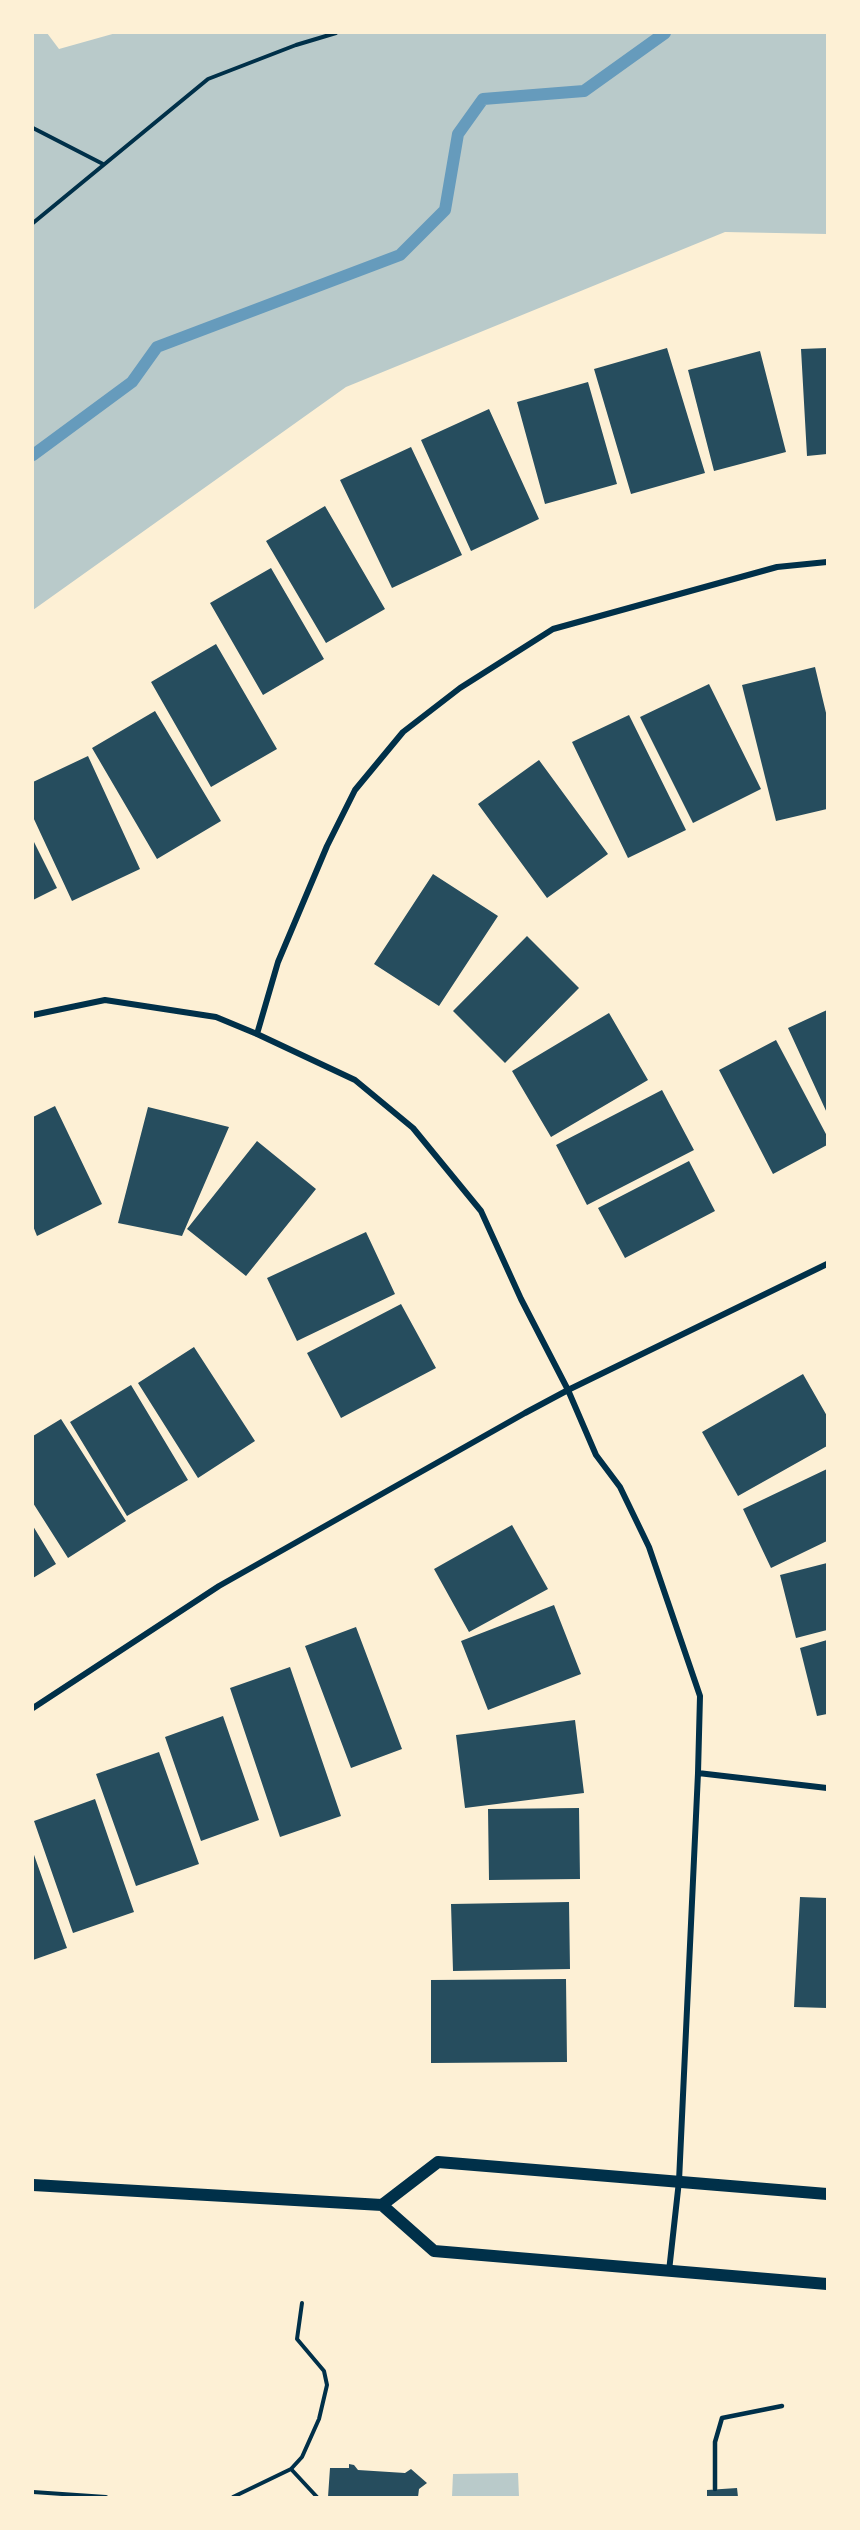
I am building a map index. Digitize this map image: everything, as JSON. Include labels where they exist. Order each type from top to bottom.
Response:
[{"type":"main road","points":[[382,2205],[438,2162],[827,2194]]},
{"type":"main road","points":[[33,2185],[382,2205],[434,2252],[827,2284]]},
{"type":"street","points":[[257,1034],[278,962],[327,846],[355,789],[403,732],[460,688],[553,629],[777,567],[827,562]]},
{"type":"street","points":[[33,1015],[105,1000],[216,1017],[257,1034],[355,1080],[413,1128],[481,1211],[521,1299],[568,1390],[596,1455],[620,1487],[649,1547],[700,1696],[679,2181],[669,2271]]},
{"type":"street","points":[[33,1708],[219,1586],[568,1390],[827,1264]]},
{"type":"street","points":[[698,1773],[827,1788]]},
{"type":"lane","points":[[715,2489],[715,2442],[723,2418],[782,2406]]},
{"type":"path","points":[[33,223],[208,79],[296,45],[336,33]]},
{"type":"path","points":[[33,128],[103,164]]},
{"type":"path","points":[[233,2497],[291,2469],[302,2457],[320,2419],[327,2385],[324,2371],[297,2339],[302,2303]]},
{"type":"path","points":[[291,2469],[316,2497]]},
{"type":"path","points":[[33,2492],[106,2497]]},
{"type":"shaded area","points":[[33,33],[47,33],[59,49],[116,33],[827,33],[827,234],[725,232],[346,387],[33,610]]},
{"type":"shaded area","points":[[518,2473],[519,2497],[452,2497],[453,2474]]},
{"type":"building","points":[[667,348],[705,473],[631,494],[594,369]]},
{"type":"building","points":[[827,348],[827,454],[807,456],[801,349]]},
{"type":"building","points":[[760,351],[786,452],[714,471],[688,370]]},
{"type":"building","points":[[588,382],[617,484],[545,504],[517,402]]},
{"type":"building","points":[[489,409],[539,519],[471,551],[421,440]]},
{"type":"building","points":[[411,447],[462,555],[392,588],[340,480]]},
{"type":"building","points":[[325,506],[385,609],[326,643],[266,541]]},
{"type":"building","points":[[271,568],[324,659],[263,695],[210,603]]},
{"type":"building","points":[[216,644],[277,749],[211,787],[151,682]]},
{"type":"building","points":[[815,667],[827,717],[827,809],[776,821],[742,685]]},
{"type":"building","points":[[709,684],[761,789],[693,823],[640,717]]},
{"type":"building","points":[[155,711],[221,821],[157,859],[92,748]]},
{"type":"building","points":[[629,715],[686,830],[628,858],[572,742]]},
{"type":"building","points":[[88,756],[140,869],[72,901],[33,817],[33,782]]},
{"type":"building","points":[[539,760],[608,854],[547,898],[478,804]]},
{"type":"building","points":[[33,840],[57,888],[33,900]]},
{"type":"building","points":[[433,874],[498,916],[439,1006],[374,964]]},
{"type":"building","points":[[527,936],[579,988],[505,1063],[453,1011]]},
{"type":"building","points":[[827,1010],[827,1113],[788,1028]]},
{"type":"building","points":[[609,1013],[648,1080],[551,1137],[512,1071]]},
{"type":"building","points":[[776,1040],[827,1136],[827,1145],[773,1174],[719,1070]]},
{"type":"building","points":[[662,1090],[694,1150],[587,1205],[556,1145]]},
{"type":"building","points":[[55,1106],[102,1204],[37,1236],[33,1226],[33,1117]]},
{"type":"building","points":[[148,1107],[229,1127],[182,1236],[118,1223]]},
{"type":"building","points":[[257,1141],[316,1189],[246,1276],[187,1229]]},
{"type":"building","points":[[689,1161],[715,1211],[625,1258],[598,1208]]},
{"type":"building","points":[[366,1232],[395,1294],[297,1341],[267,1278]]},
{"type":"building","points":[[401,1304],[436,1368],[341,1418],[307,1353]]},
{"type":"building","points":[[194,1347],[255,1441],[198,1478],[138,1383]]},
{"type":"building","points":[[803,1374],[827,1416],[827,1446],[738,1496],[702,1432]]},
{"type":"building","points":[[131,1385],[188,1480],[127,1516],[70,1422]]},
{"type":"building","points":[[61,1419],[126,1521],[68,1558],[33,1503],[33,1436]]},
{"type":"building","points":[[827,1469],[827,1541],[771,1568],[743,1509]]},
{"type":"building","points":[[512,1525],[548,1589],[469,1632],[434,1569]]},
{"type":"building","points":[[33,1526],[56,1564],[33,1578]]},
{"type":"building","points":[[827,1563],[827,1630],[796,1638],[780,1575]]},
{"type":"building","points":[[554,1605],[581,1674],[488,1710],[461,1641]]},
{"type":"building","points":[[356,1627],[402,1749],[351,1768],[305,1646]]},
{"type":"building","points":[[827,1640],[827,1714],[817,1716],[800,1648]]},
{"type":"building","points":[[290,1667],[341,1816],[280,1837],[230,1688]]},
{"type":"building","points":[[223,1716],[259,1820],[201,1841],[165,1737]]},
{"type":"building","points":[[575,1720],[584,1793],[465,1808],[456,1735]]},
{"type":"building","points":[[159,1752],[199,1864],[136,1886],[96,1774]]},
{"type":"building","points":[[95,1799],[134,1912],[73,1933],[34,1821]]},
{"type":"building","points":[[579,1808],[580,1879],[489,1880],[488,1809]]},
{"type":"building","points":[[33,1852],[67,1948],[33,1960]]},
{"type":"building","points":[[800,1897],[827,1898],[827,2008],[794,2007]]},
{"type":"building","points":[[569,1902],[570,1969],[453,1971],[451,1904]]},
{"type":"building","points":[[566,1979],[567,2062],[431,2063],[431,1980]]},
{"type":"building","points":[[349,2464],[354,2465],[358,2470],[405,2473],[411,2469],[427,2483],[419,2489],[418,2497],[328,2497],[330,2468],[349,2468]]},
{"type":"building","points":[[737,2488],[738,2497],[707,2497],[707,2490]]},
{"type":"waterway","points":[[33,455],[132,382],[157,347],[400,255],[445,210],[458,134],[483,99],[584,91],[665,33]]}]
